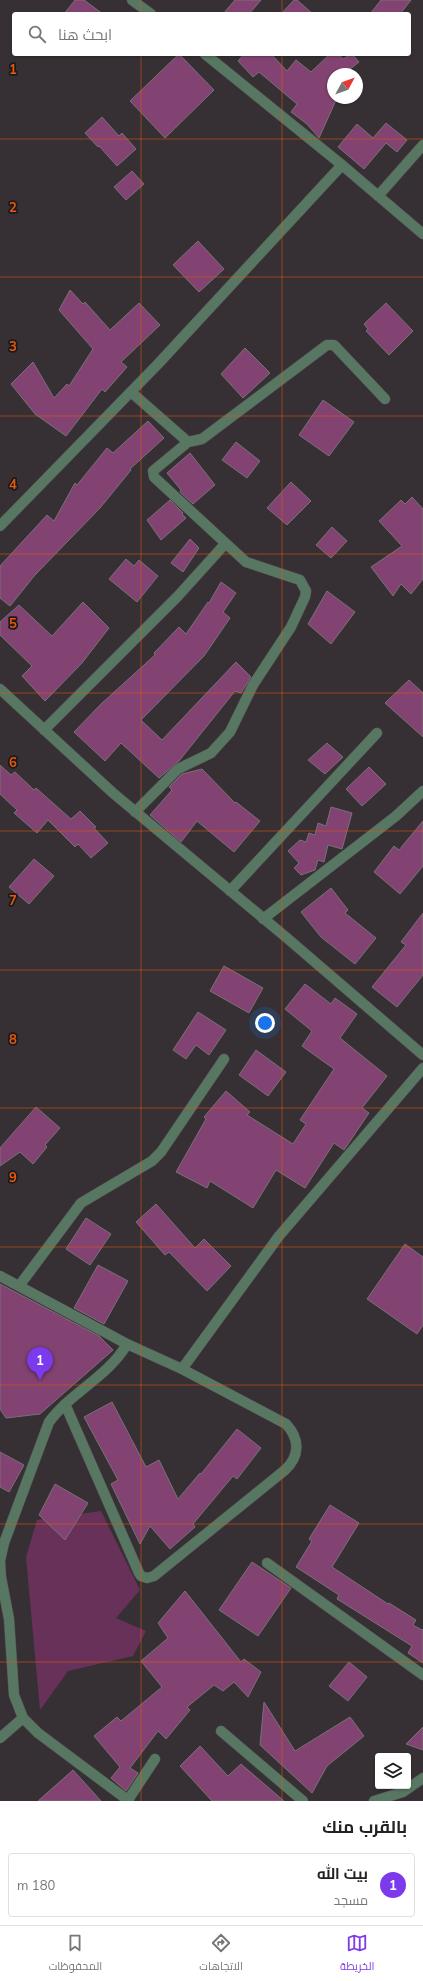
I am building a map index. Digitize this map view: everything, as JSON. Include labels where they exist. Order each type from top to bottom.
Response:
[{"type":"street","points":[[132,0],[148,12]]},
{"type":"street","points":[[207,56],[342,165],[423,234]]},
{"type":"street","points":[[378,196],[423,145]]},
{"type":"street","points":[[0,526],[131,392],[342,165]]},
{"type":"street","points":[[135,812],[178,769],[210,753],[227,736],[253,685],[291,627],[305,597],[306,591],[300,580],[250,565],[225,544],[152,474],[153,471],[188,442],[202,439],[327,346],[334,345],[385,399]]},
{"type":"street","points":[[131,392],[188,442]]},
{"type":"street","points":[[44,730],[178,596],[225,544]]},
{"type":"street","points":[[0,690],[135,812],[263,918],[423,1055]]},
{"type":"street","points":[[230,891],[377,733]]},
{"type":"street","points":[[263,918],[396,816],[423,791]]},
{"type":"street","points":[[19,1286],[82,1203],[152,1161],[160,1152],[224,1059]]},
{"type":"street","points":[[182,1369],[279,1236],[423,1068]]},
{"type":"street","points":[[0,1276],[127,1344],[182,1369],[286,1424],[296,1439],[296,1456],[285,1470],[151,1578],[144,1578],[139,1573],[65,1404]]},
{"type":"street","points":[[127,1344],[114,1362],[54,1415],[46,1428],[4,1543],[0,1570],[9,1620],[14,1695],[23,1718],[38,1733],[129,1801],[155,1759]]},
{"type":"street","points":[[267,1563],[423,1675]]},
{"type":"street","points":[[0,1738],[23,1718]]},
{"type":"street","points":[[221,1731],[303,1801]]},
{"type":"street","points":[[374,1801],[403,1792],[423,1778]]},
{"type":"shaded area","points":[[101,1511],[140,1590],[116,1618],[146,1631],[133,1656],[68,1671],[40,1710],[26,1557],[37,1520]]},
{"type":"building","points":[[75,0],[84,0],[100,12],[66,12]]},
{"type":"building","points":[[235,0],[261,0],[251,12],[225,12]]},
{"type":"building","points":[[294,0],[297,0],[311,12],[283,12]]},
{"type":"building","points":[[381,0],[411,0],[402,12],[372,12]]},
{"type":"building","points":[[177,56],[181,56],[214,90],[165,138],[130,101]]},
{"type":"building","points":[[242,56],[273,56],[287,71],[296,60],[311,72],[328,56],[340,56],[343,59],[348,56],[354,56],[359,62],[352,68],[327,68],[327,104],[334,104],[319,138],[307,124],[291,112],[297,104],[259,72],[253,77],[238,61]]},
{"type":"building","points":[[102,117],[119,136],[122,133],[136,149],[117,166],[85,133]]},
{"type":"building","points":[[386,123],[407,140],[397,152],[386,143],[364,169],[338,147],[357,124],[373,138]]},
{"type":"building","points":[[132,171],[144,184],[126,200],[114,187]]},
{"type":"building","points":[[198,241],[224,269],[199,292],[173,265]]},
{"type":"building","points":[[70,290],[83,304],[85,302],[110,330],[139,303],[160,325],[121,362],[127,367],[105,392],[102,389],[66,436],[35,414],[11,384],[33,362],[54,398],[67,384],[69,386],[93,349],[59,310]]},
{"type":"building","points":[[386,303],[413,331],[389,355],[366,331],[368,329],[364,324]]},
{"type":"building","points":[[245,348],[270,373],[243,398],[221,374]]},
{"type":"building","points":[[323,400],[354,422],[329,456],[299,435]]},
{"type":"building","points":[[148,421],[164,438],[130,469],[131,470],[100,508],[35,575],[10,606],[0,598],[0,566],[47,515],[54,521],[75,483],[77,485],[107,448],[113,453]]},
{"type":"building","points":[[236,442],[260,461],[247,478],[222,460]]},
{"type":"building","points":[[190,453],[215,485],[193,504],[180,492],[181,490],[167,473]]},
{"type":"building","points":[[291,482],[311,501],[287,525],[267,508]]},
{"type":"building","points":[[412,497],[423,509],[423,579],[411,594],[401,584],[393,596],[371,567],[402,546],[379,521],[401,500],[405,504]]},
{"type":"building","points":[[170,500],[186,518],[161,540],[147,520]]},
{"type":"building","points":[[332,527],[347,541],[331,558],[316,545]]},
{"type":"building","points":[[190,539],[199,548],[183,572],[171,563]]},
{"type":"building","points":[[126,559],[134,566],[139,560],[158,576],[137,602],[109,579]]},
{"type":"building","points":[[221,582],[236,593],[223,612],[230,618],[204,656],[141,720],[162,740],[236,662],[251,677],[243,690],[241,693],[235,691],[179,761],[159,778],[121,743],[105,761],[74,732],[101,704],[155,655],[154,653],[179,627],[186,634],[208,602],[209,603]]},
{"type":"building","points":[[327,591],[355,612],[331,644],[308,624]]},
{"type":"building","points":[[83,602],[109,628],[82,663],[45,701],[22,676],[32,666],[0,635],[0,622],[19,605],[52,636]]},
{"type":"building","points":[[409,680],[423,693],[423,737],[385,703]]},
{"type":"building","points":[[327,743],[343,757],[325,774],[308,760]]},
{"type":"building","points":[[0,765],[11,775],[15,772],[34,790],[36,788],[71,819],[80,811],[96,827],[94,828],[108,843],[91,858],[78,844],[75,847],[48,820],[37,833],[14,813],[17,810],[0,794]]},
{"type":"building","points":[[369,767],[386,784],[362,806],[346,789]]},
{"type":"building","points":[[202,769],[235,803],[236,802],[260,821],[234,852],[197,821],[181,842],[150,815],[172,790],[169,787],[182,774]]},
{"type":"building","points":[[331,807],[352,813],[342,849],[328,845],[324,862],[318,860],[315,870],[301,875],[294,868],[299,863],[288,851],[300,840],[306,842],[309,833],[315,835],[318,823],[326,826]]},
{"type":"building","points":[[423,821],[423,866],[400,894],[374,872],[394,846],[399,850]]},
{"type":"building","points":[[34,859],[54,876],[29,904],[9,887]]},
{"type":"building","points":[[331,888],[348,910],[345,913],[376,938],[355,964],[321,937],[301,912]]},
{"type":"building","points":[[423,913],[423,975],[397,1007],[372,987],[406,945],[401,942]]},
{"type":"building","points":[[224,966],[263,988],[249,1013],[210,991]]},
{"type":"building","points":[[305,984],[331,1004],[335,998],[357,1014],[340,1038],[387,1076],[362,1108],[369,1113],[344,1150],[334,1143],[305,1188],[276,1170],[253,1208],[210,1181],[207,1188],[176,1172],[206,1119],[204,1117],[226,1091],[250,1112],[247,1115],[293,1144],[306,1124],[300,1120],[334,1069],[302,1046],[312,1031],[285,1009]]},
{"type":"building","points":[[198,1012],[226,1030],[209,1055],[196,1045],[186,1059],[173,1050]]},
{"type":"building","points":[[256,1050],[286,1072],[268,1096],[239,1075]]},
{"type":"building","points":[[36,1107],[60,1128],[45,1145],[47,1147],[33,1164],[20,1152],[0,1166],[0,1148]]},
{"type":"building","points":[[156,1204],[195,1248],[204,1239],[231,1266],[207,1291],[169,1252],[165,1255],[136,1222]]},
{"type":"building","points":[[86,1218],[111,1234],[90,1265],[66,1249]]},
{"type":"building","points":[[405,1244],[423,1257],[423,1325],[417,1334],[367,1299]]},
{"type":"building","points":[[98,1265],[128,1281],[104,1324],[74,1308]]},
{"type":"building","points":[[0,1284],[99,1336],[113,1350],[40,1414],[6,1418],[0,1409]]},
{"type":"building","points":[[112,1402],[146,1467],[159,1460],[178,1499],[200,1473],[201,1474],[237,1429],[261,1448],[237,1479],[233,1476],[193,1524],[195,1527],[170,1549],[150,1526],[140,1544],[111,1484],[118,1480],[84,1417]]},
{"type":"building","points":[[0,1452],[24,1465],[9,1492],[0,1487]]},
{"type":"building","points":[[55,1484],[88,1503],[65,1540],[39,1515]]},
{"type":"building","points":[[330,1505],[359,1523],[332,1567],[388,1604],[389,1603],[416,1620],[413,1625],[422,1630],[423,1629],[423,1663],[408,1653],[412,1646],[337,1599],[339,1595],[296,1567],[312,1541],[309,1539]]},
{"type":"building","points":[[252,1562],[291,1588],[258,1636],[219,1610]]},
{"type":"building","points":[[185,1591],[241,1662],[244,1659],[261,1672],[248,1697],[234,1682],[223,1691],[214,1685],[187,1707],[190,1710],[166,1739],[158,1731],[130,1768],[138,1773],[126,1791],[111,1778],[120,1767],[94,1736],[117,1717],[121,1721],[162,1687],[141,1661],[168,1638],[158,1623]]},
{"type":"building","points":[[349,1662],[367,1677],[348,1701],[329,1686]]},
{"type":"building","points":[[264,1702],[295,1751],[350,1717],[364,1736],[327,1766],[312,1793],[260,1745]]},
{"type":"building","points":[[423,1727],[423,1750],[406,1744]]},
{"type":"building","points":[[200,1746],[228,1776],[241,1764],[284,1801],[212,1801],[180,1766]]},
{"type":"building","points":[[73,1770],[101,1801],[38,1801]]},
{"type":"place","name":"بيت الله","points":[[40,1380]]}]
